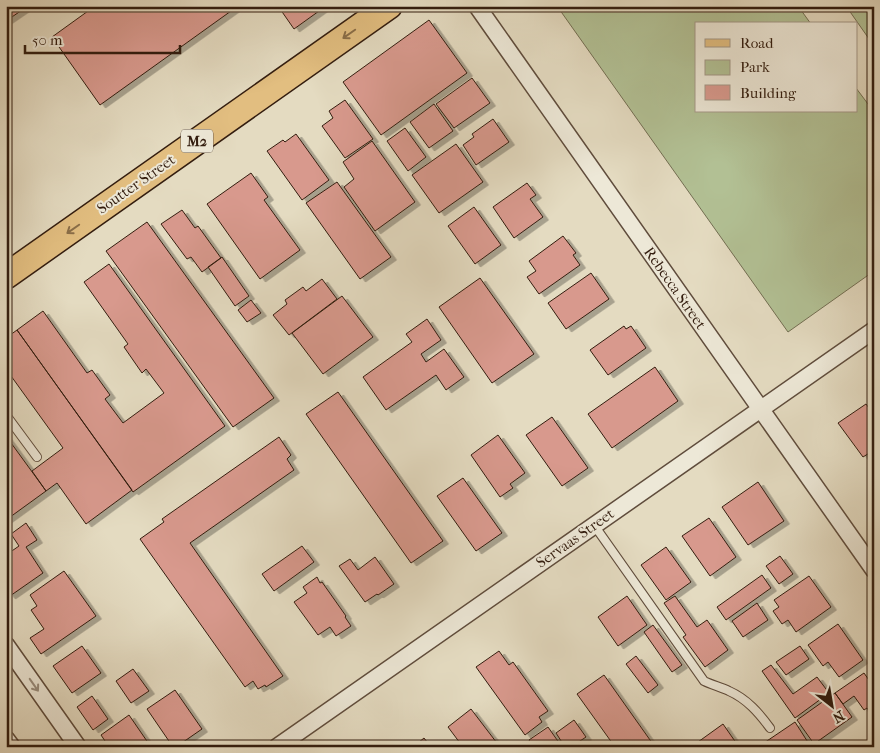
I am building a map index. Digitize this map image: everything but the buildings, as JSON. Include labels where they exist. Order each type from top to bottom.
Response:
[{"type":"main road","name":"Soutter Street","points":[[6,276],[389,6]]},
{"type":"street","name":"Rebecca Street","points":[[477,6],[874,570]]},
{"type":"street","name":"Servaas Street","points":[[277,747],[874,330]]},
{"type":"street","points":[[6,645],[78,747]]},
{"type":"street","points":[[6,740],[12,747]]},
{"type":"lane","points":[[6,415],[38,457]]},
{"type":"lane","points":[[594,525],[704,681],[741,697],[752,706],[770,728]]},
{"type":"green space","points":[[557,6],[798,6],[810,22],[695,22],[695,112],[858,112],[858,91],[874,112],[874,154],[869,169],[869,182],[874,203],[874,271],[788,332]]},
{"type":"green space","points":[[846,6],[874,6],[874,46],[858,22]]}]
